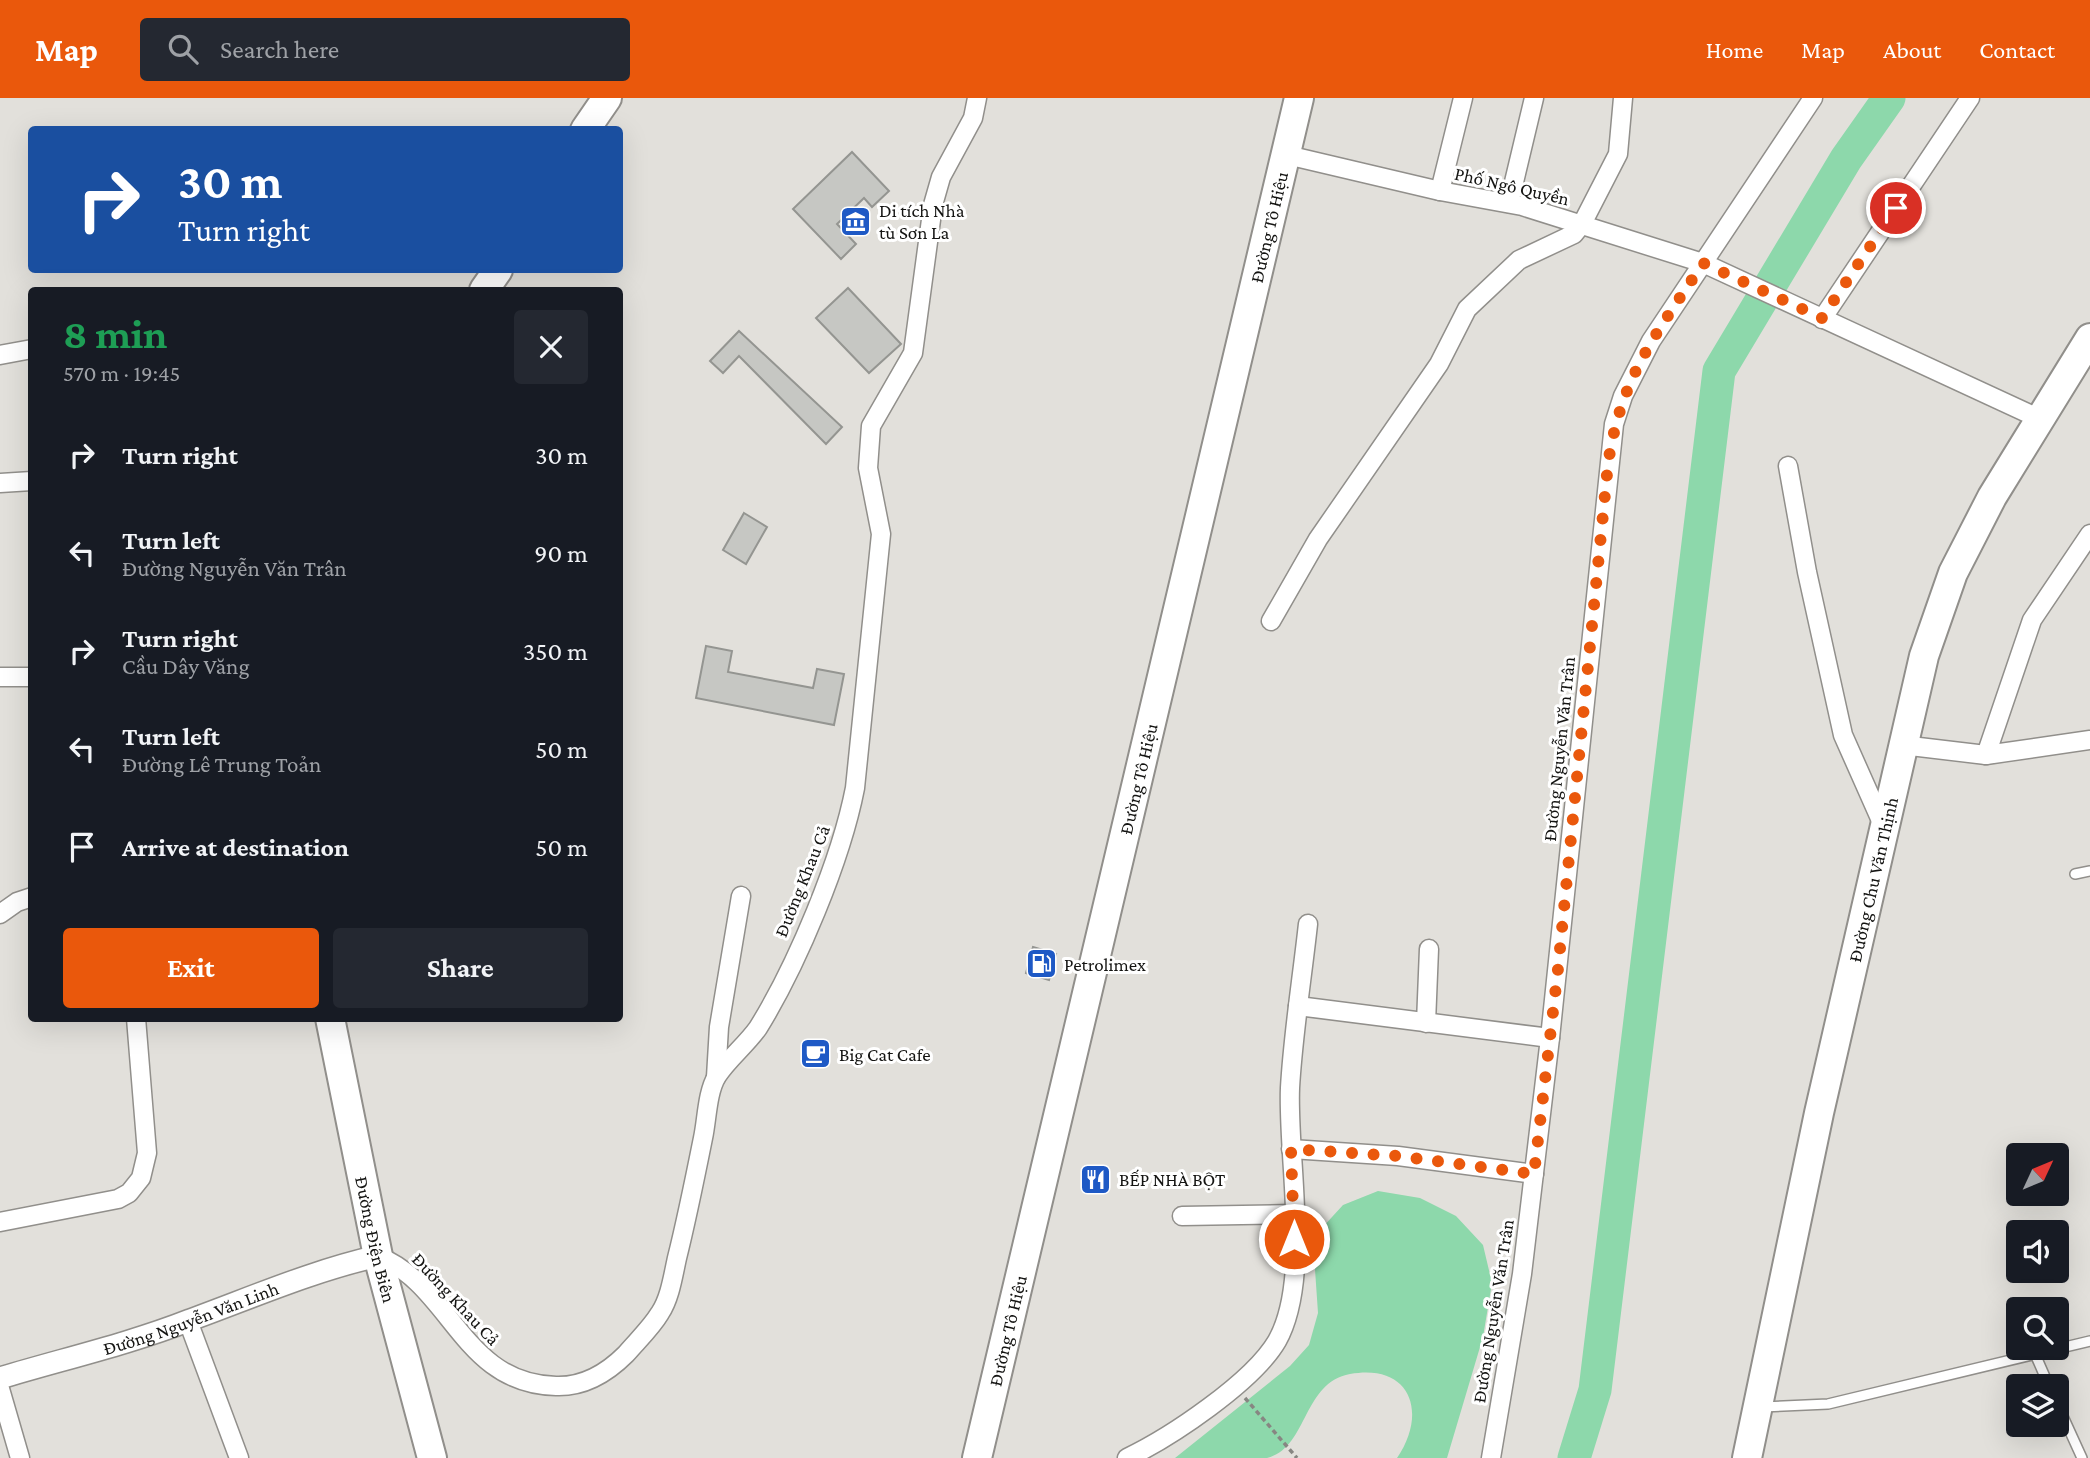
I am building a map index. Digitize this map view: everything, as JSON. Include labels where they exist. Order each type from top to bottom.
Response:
[{"type":"main road","points":[[588,126],[607,98]]},
{"type":"main road","name":"Đường Tô Hiệu","points":[[977,1458],[1299,98]]},
{"type":"main road","name":"Đường Chu Văn Thịnh","points":[[1747,1458],[1760,1407],[1819,1114],[1883,825],[1924,656],[1954,573],[2038,418],[2090,338]]},
{"type":"main road","name":"Đường Điện Biên","points":[[331,1022],[378,1256],[432,1458]]},
{"type":"street","name":"Đường Khau Cả","points":[[378,1256],[401,1266],[445,1314],[473,1350],[499,1371],[517,1379],[553,1386],[586,1381],[603,1373],[634,1345],[661,1312],[691,1200],[716,1077],[747,1045],[760,1024],[811,918],[839,854],[849,821],[855,788],[881,534],[868,468],[871,426],[913,353],[933,205],[941,177],[973,118],[977,98]]},
{"type":"street","points":[[1440,191],[1463,98]]},
{"type":"street","points":[[1508,203],[1534,98]]},
{"type":"street","points":[[1271,621],[1318,539],[1439,364],[1467,309],[1519,260],[1574,234],[1582,224],[1618,155],[1623,98]]},
{"type":"street","name":"Đường Nguyễn Văn Trân","points":[[1491,1458],[1512,1337],[1534,1174],[1614,424],[1636,368],[1813,98]]},
{"type":"street","points":[[1970,98],[1822,318],[2038,418]]},
{"type":"street","name":"Phố Ngô Quyền","points":[[1287,155],[1440,191],[1508,203],[1582,224],[1703,263],[1822,318]]},
{"type":"street","points":[[0,355],[28,350]]},
{"type":"street","points":[[1788,466],[1807,572],[1843,735],[1883,825]]},
{"type":"street","points":[[0,483],[28,481]]},
{"type":"street","points":[[1986,755],[2032,620],[2090,534]]},
{"type":"street","points":[[0,677],[28,677]]},
{"type":"street","points":[[1902,745],[1986,755],[2090,740]]},
{"type":"street","points":[[716,1077],[719,1027],[741,896]]},
{"type":"street","points":[[0,915],[17,902],[28,898]]},
{"type":"street","points":[[1127,1458],[1163,1437],[1247,1374],[1276,1342],[1287,1318],[1292,1297],[1294,1214],[1290,1090],[1308,924]]},
{"type":"street","points":[[1426,1023],[1429,949]]},
{"type":"street","points":[[1298,1006],[1550,1038]]},
{"type":"street","points":[[0,1222],[118,1199],[137,1185],[146,1167],[147,1153],[136,1022]]},
{"type":"street","points":[[1291,1149],[1398,1156],[1534,1174]]},
{"type":"street","points":[[1182,1216],[1294,1214]]},
{"type":"street","name":"Đường Nguyễn Văn Linh","points":[[0,1378],[188,1321],[285,1282],[378,1256]]},
{"type":"street","points":[[188,1321],[239,1458]]},
{"type":"street","points":[[0,1389],[20,1458]]},
{"type":"lane","points":[[2075,874],[2090,871]]},
{"type":"lane","points":[[2069,1346],[2090,1341]]},
{"type":"lane","points":[[1760,1407],[1828,1404],[2010,1360]]},
{"type":"lane","points":[[2069,1430],[2082,1458]]},
{"type":"path","points":[[1242,1395],[1297,1458]]},
{"type":"shaded area","points":[[1378,1191],[1420,1198],[1456,1216],[1483,1245],[1492,1283],[1483,1337],[1447,1458],[1397,1458],[1411,1424],[1412,1409],[1408,1395],[1400,1384],[1387,1376],[1371,1373],[1350,1374],[1334,1380],[1313,1402],[1291,1442],[1280,1452],[1267,1458],[1175,1458],[1290,1366],[1309,1345],[1318,1313],[1314,1255],[1321,1229],[1343,1205]]},
{"type":"building","points":[[852,152],[889,191],[872,207],[864,198],[837,224],[856,244],[841,259],[793,209]]},
{"type":"building","points":[[848,288],[901,344],[869,373],[816,318]]},
{"type":"building","points":[[739,331],[842,427],[826,444],[739,356],[723,373],[710,361]]},
{"type":"building","points":[[744,513],[767,527],[746,564],[723,550]]},
{"type":"building","points":[[706,646],[732,651],[728,672],[813,688],[817,669],[844,674],[834,725],[696,698]]},
{"type":"building","name":"Petrolimex","points":[[1033,947],[1056,954],[1049,980],[1026,973]]},
{"type":"waterway","points":[[1574,1458],[1595,1390],[1719,371],[1846,159],[1889,98]]},
{"type":"place","name":"Di tích Nhà tù Sơn La","points":[[856,221]]},
{"type":"place","name":"Petrolimex","points":[[1041,964]]},
{"type":"place","name":"Big Cat Cafe","points":[[816,1054]]},
{"type":"place","name":"BẾP NHÀ BỘT","points":[[1096,1179]]},
{"type":"route","points":[[1294,1239],[1291,1149],[1398,1156],[1534,1174],[1558,969],[1608,464],[1614,424],[1623,396],[1651,341],[1703,263],[1822,318],[1896,208]]}]
